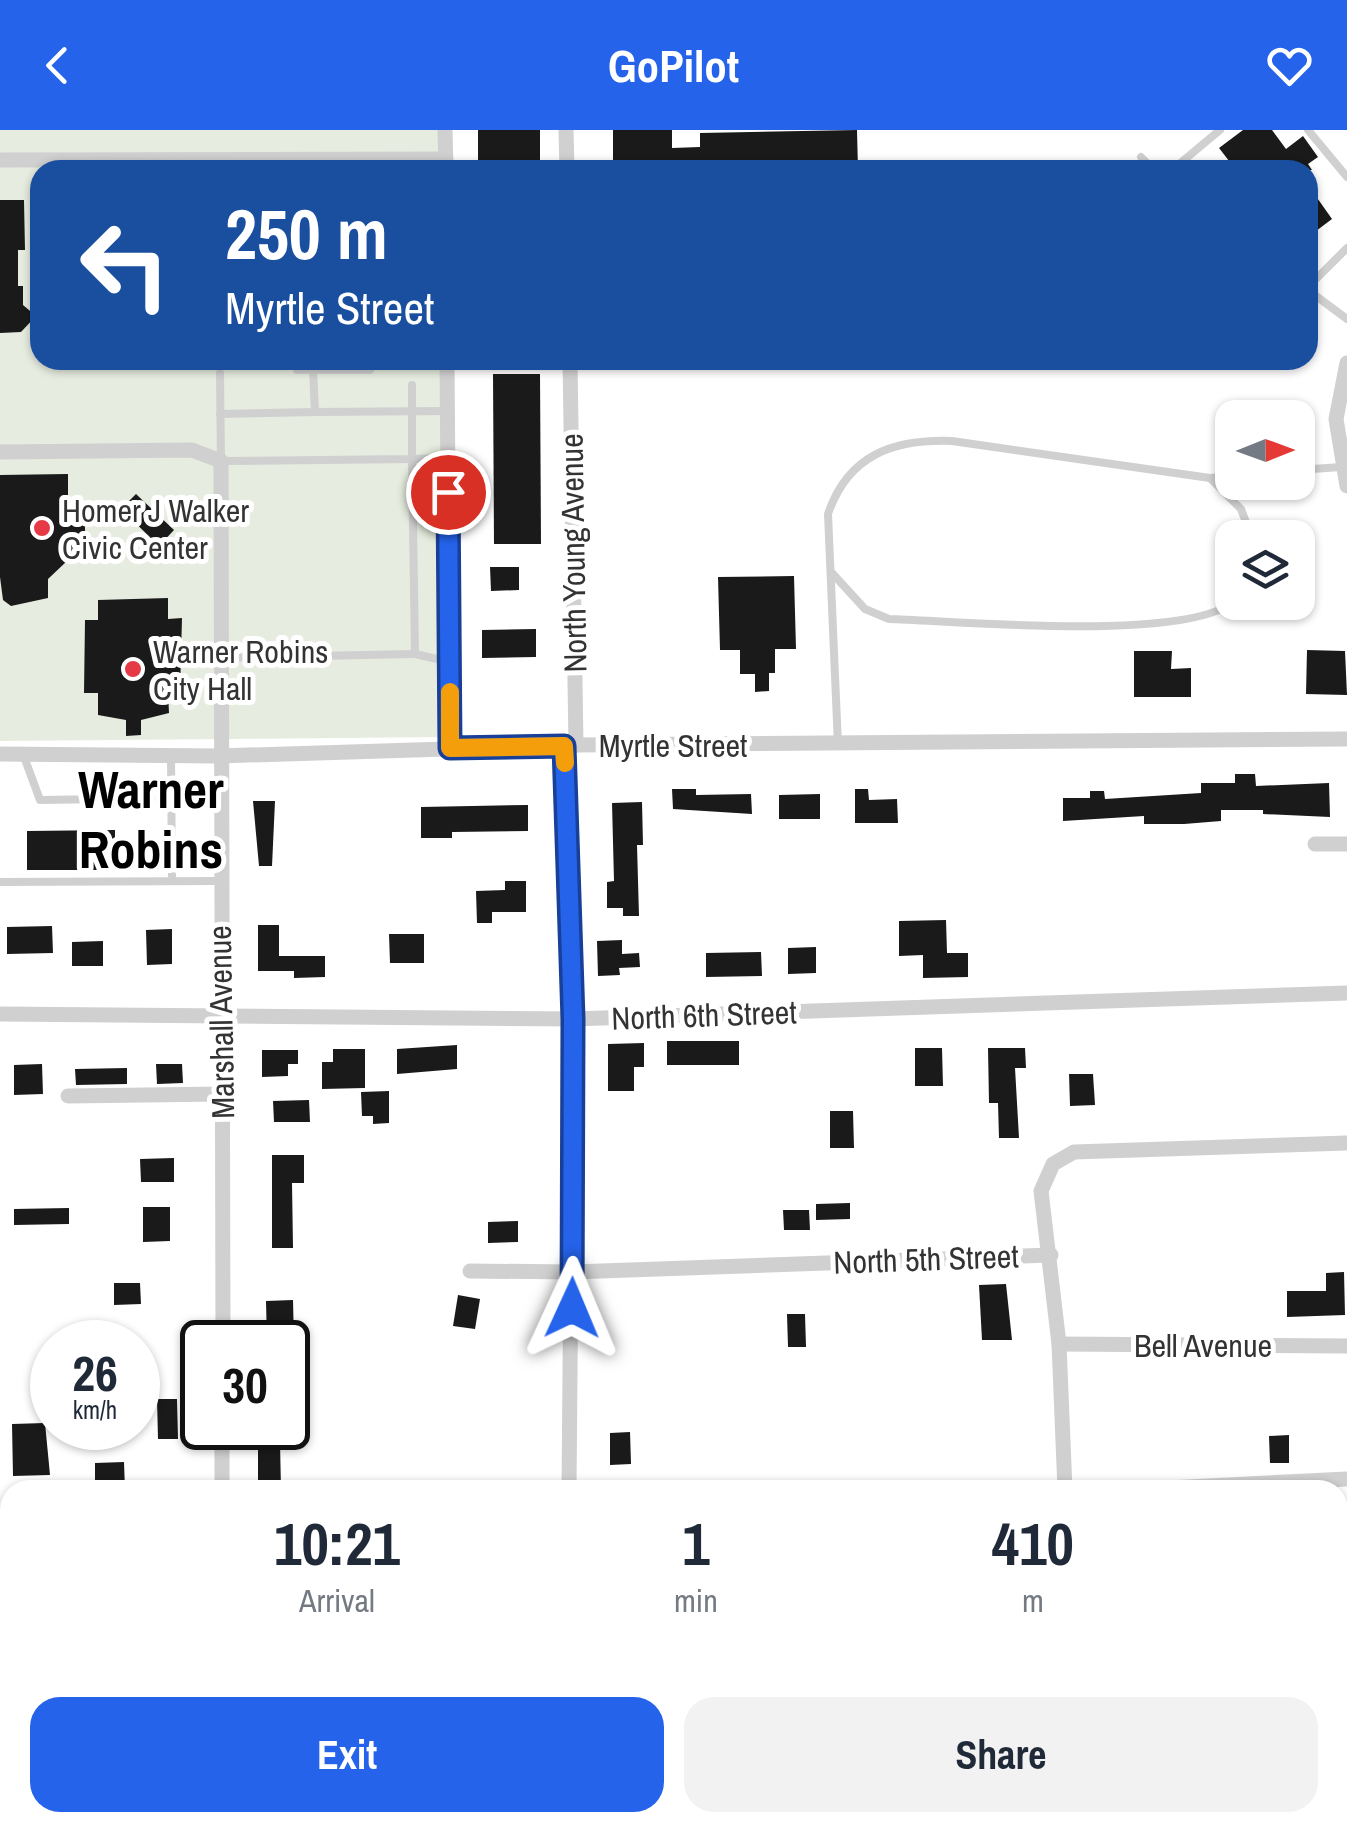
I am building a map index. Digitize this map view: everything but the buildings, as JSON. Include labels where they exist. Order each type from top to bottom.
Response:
[{"type":"street","points":[[445,130],[446,160]]},
{"type":"street","points":[[566,130],[567,160]]},
{"type":"street","points":[[0,160],[30,160]]},
{"type":"street","points":[[1347,363],[1336,419],[1347,486]]},
{"type":"street","points":[[447,370],[450,748]]},
{"type":"street","name":"North Young Avenue","points":[[569,1480],[573,1272],[570,370]]},
{"type":"street","points":[[0,452],[192,450],[221,461]]},
{"type":"street","name":"Marshall Avenue","points":[[221,461],[223,729],[218,756],[222,1320]]},
{"type":"street","name":"Myrtle Street","points":[[0,754],[218,756],[570,745],[1347,739]]},
{"type":"street","points":[[1315,844],[1347,844]]},
{"type":"street","name":"North 6th Street","points":[[0,1014],[573,1019],[1347,993]]},
{"type":"street","points":[[68,1096],[222,1094]]},
{"type":"street","name":"North 5th Street","points":[[470,1270],[573,1272],[1050,1254],[1041,1191],[1053,1164],[1064,1155],[1347,1143]]},
{"type":"street","points":[[1050,1254],[1059,1344],[1065,1480]]},
{"type":"street","name":"Bell Avenue","points":[[1059,1344],[1347,1346]]},
{"type":"street","points":[[222,1450],[222,1480]]},
{"type":"lane","points":[[1184,160],[1220,130]]},
{"type":"lane","points":[[1308,130],[1347,178]]},
{"type":"lane","points":[[1141,157],[1144,160]]},
{"type":"lane","points":[[1318,278],[1347,248]]},
{"type":"lane","points":[[1318,297],[1347,319]]},
{"type":"lane","points":[[296,370],[370,370]]},
{"type":"lane","points":[[313,370],[314,412]]},
{"type":"lane","points":[[220,373],[221,461],[448,458]]},
{"type":"lane","points":[[412,385],[415,654]]},
{"type":"lane","points":[[220,414],[448,411]]},
{"type":"lane","points":[[838,745],[832,573],[827,539],[835,494],[864,458],[884,448],[952,440],[1215,478]]},
{"type":"lane","points":[[1315,468],[1341,466]]},
{"type":"lane","points":[[1210,478],[1241,509],[1245,520]]},
{"type":"lane","points":[[832,573],[865,610],[888,619],[1078,624],[1177,622],[1215,613]]},
{"type":"lane","points":[[222,658],[415,654],[450,662]]},
{"type":"lane","points":[[23,754],[40,800],[171,798]]},
{"type":"lane","points":[[170,755],[172,881]]},
{"type":"lane","points":[[0,882],[219,881]]},
{"type":"shaded area","points":[[0,130],[441,130],[442,160],[30,160],[30,370],[445,370],[450,737],[0,741]]},
{"type":"slow traffic","points":[[450,692],[450,748],[564,746],[565,763]]},
{"type":"place","name":"Homer J Walker Civic Center","points":[[42,528]]},
{"type":"place","name":"Warner Robins City Hall","points":[[133,669]]},
{"type":"district","name":"Warner Robins","points":[[151,819]]},
{"type":"route","points":[[448,492],[450,748],[564,746],[573,1019],[572,1308]]}]
